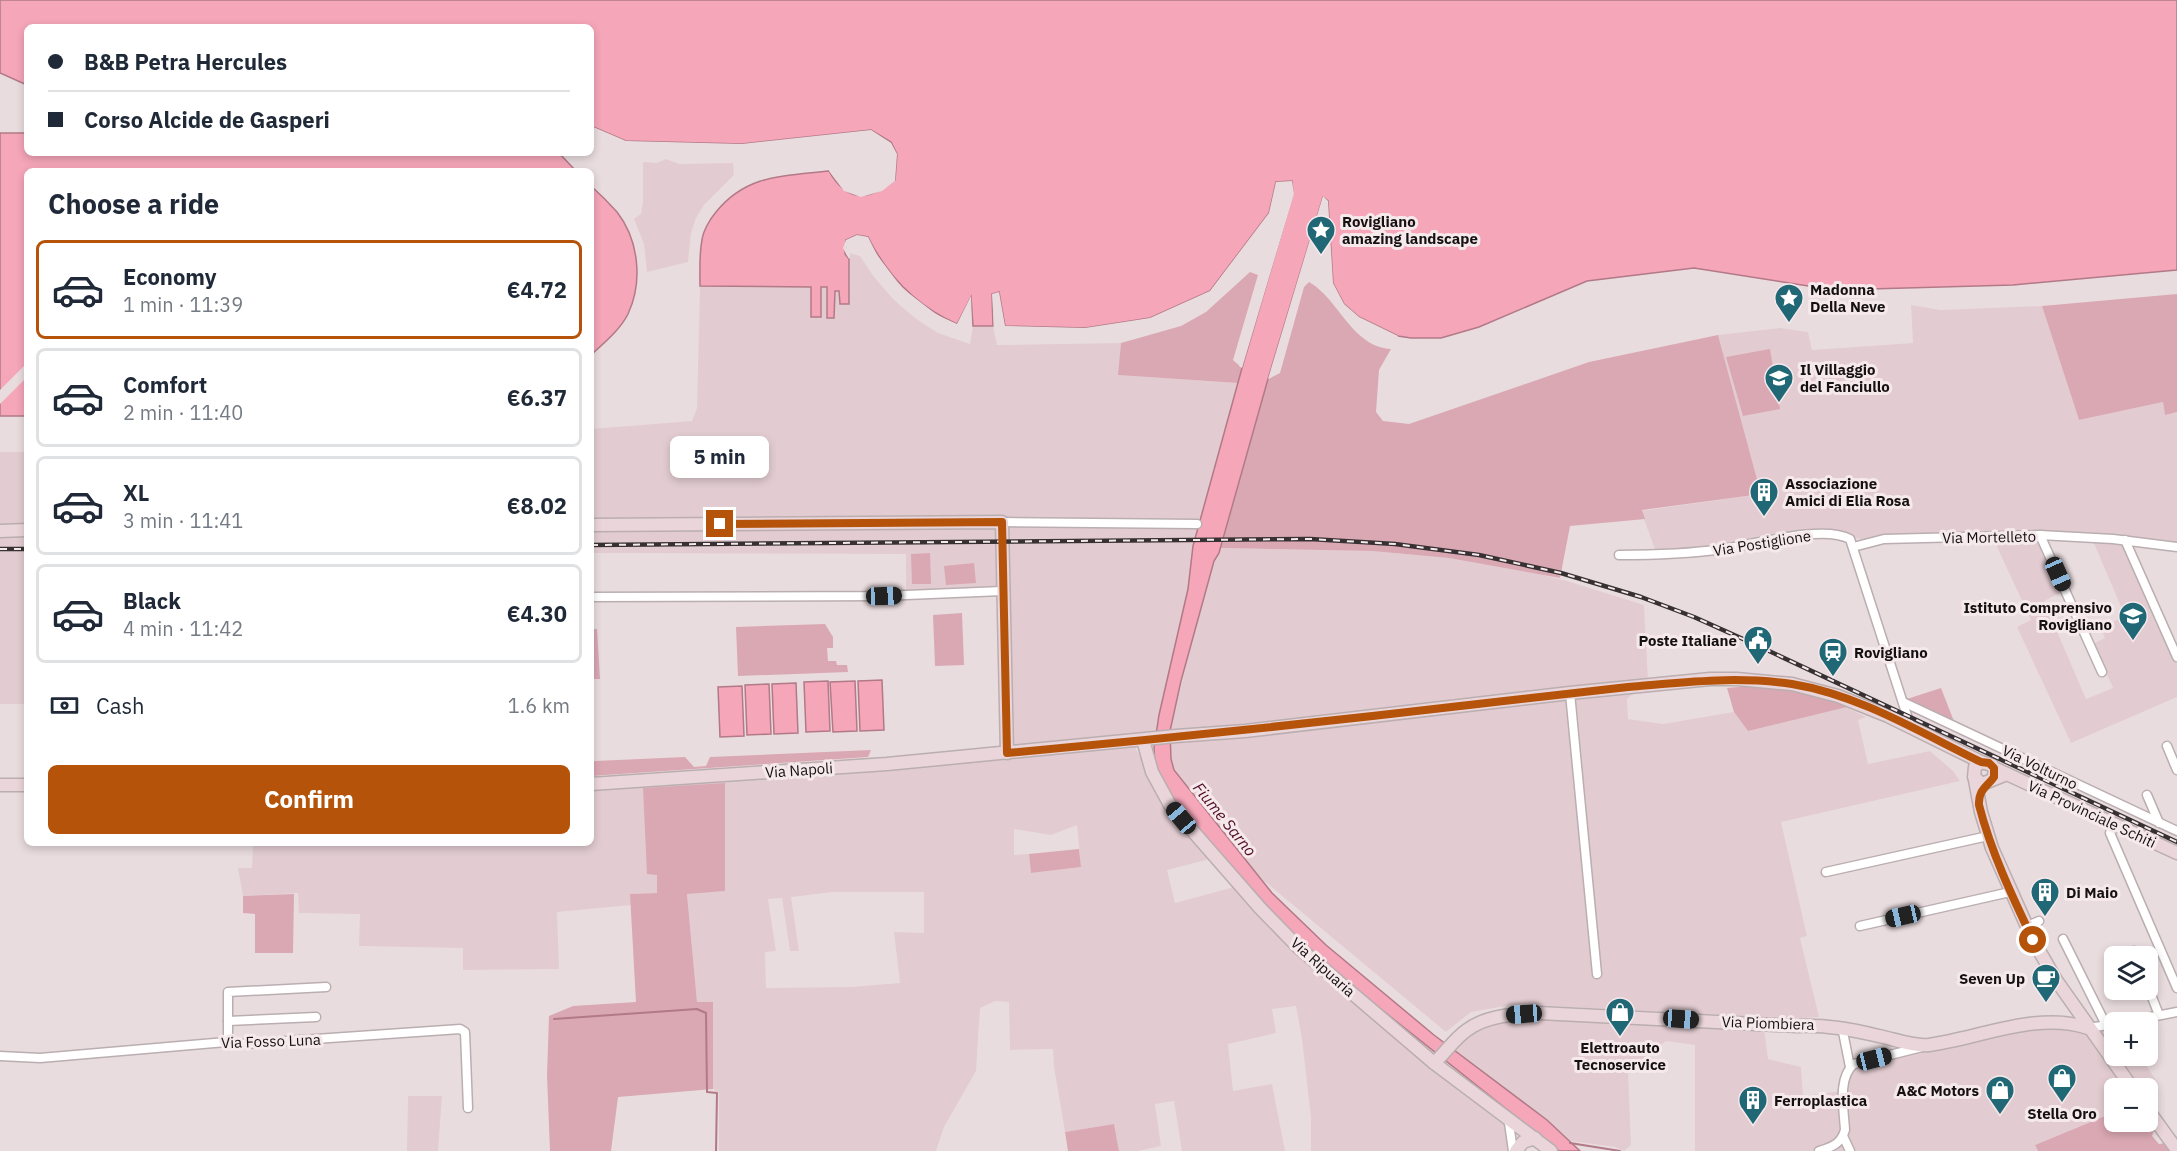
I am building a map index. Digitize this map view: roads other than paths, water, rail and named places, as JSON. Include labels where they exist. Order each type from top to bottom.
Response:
[{"type":"street","points":[[594,525],[1002,522],[1197,524]]},
{"type":"street","points":[[1002,522],[1007,753]]},
{"type":"street","points":[[0,531],[24,530]]},
{"type":"street","name":"Via Postiglione","points":[[1619,555],[1674,555],[1724,549],[1787,537],[1821,534],[1846,537],[1850,539],[1853,547]]},
{"type":"street","points":[[2040,535],[2102,672]]},
{"type":"street","name":"Via Mortelleto","points":[[1853,547],[1884,539],[2040,535],[2125,540],[2177,547]]},
{"type":"street","points":[[2125,540],[2177,657]]},
{"type":"street","points":[[1853,547],[1911,728]]},
{"type":"street","points":[[594,597],[884,596],[1002,591]]},
{"type":"street","points":[[1143,740],[1245,731],[1570,693],[1710,679],[1737,679],[1792,684],[1832,694],[1866,706],[1965,754],[1982,784],[1992,777]]},
{"type":"street","points":[[1570,693],[1597,975]]},
{"type":"street","name":"Via Volturno","points":[[1903,702],[2177,831]]},
{"type":"street","name":"Via Napoli","points":[[594,784],[888,764],[1143,740]]},
{"type":"street","name":"Via Ripuaria","points":[[1143,740],[1152,772],[1170,805],[1260,908],[1312,960],[1434,1064],[1551,1151]]},
{"type":"street","points":[[2167,746],[2177,770]]},
{"type":"street","points":[[1976,770],[1989,763],[1992,777],[1978,798]]},
{"type":"street","points":[[1976,770],[1978,798],[1988,836],[2026,926],[2056,980],[2125,1078]]},
{"type":"street","name":"Via Provinciale Schiti","points":[[1992,777],[2007,774],[2177,853]]},
{"type":"street","points":[[0,785],[24,785]]},
{"type":"street","points":[[2147,795],[2159,823]]},
{"type":"street","points":[[2113,824],[2109,832],[2177,988]]},
{"type":"street","points":[[1826,872],[1988,836]]},
{"type":"street","points":[[1860,926],[2010,892]]},
{"type":"street","points":[[2026,926],[2039,921]]},
{"type":"street","points":[[2063,939],[2104,1012]]},
{"type":"street","points":[[228,1042],[228,992],[326,987]]},
{"type":"street","points":[[2153,1000],[2159,1015],[2175,1012],[2177,1021]]},
{"type":"street","name":"Via Piombiera","points":[[1434,1064],[1466,1031],[1479,1022],[1510,1015],[1539,1013],[1842,1027],[1928,1045]]},
{"type":"street","points":[[228,1021],[316,1017]]},
{"type":"street","name":"Via Piombiera","points":[[1850,1067],[1854,1064],[1928,1045],[1998,1030],[2049,1023],[2070,1023],[2088,1028],[2104,1026]]},
{"type":"street","points":[[1819,1151],[1833,1146],[1843,1136],[1845,1130],[1844,1080],[1850,1067],[1842,1027]]},
{"type":"street","name":"Via Fosso Luna","points":[[0,1056],[40,1058],[228,1042],[243,1044],[460,1029],[465,1032],[468,1108]]},
{"type":"street","points":[[1504,1115],[1509,1123],[1514,1151]]},
{"type":"street","points":[[2158,1124],[2177,1150]]},
{"type":"street","points":[[1843,1136],[1850,1151]]},
{"type":"street","points":[[1514,1151],[1523,1142],[1535,1138]]},
{"type":"waterway","points":[[554,1019],[697,1009],[706,1013],[707,1092],[717,1093],[716,1151]]},
{"type":"waterway","points":[[1570,1143],[1620,1151]]},
{"type":"railway","points":[[594,545],[1310,539],[1395,544],[1479,555],[1561,573],[1641,597],[1694,617],[2177,842]]},
{"type":"railway","points":[[0,549],[24,549]]},
{"type":"place","name":"Rovigliano amazing landscape","points":[[1321,256]]},
{"type":"place","name":"Madonna Della Neve","points":[[1789,324]]},
{"type":"place","name":"Il Villaggio del Fanciullo","points":[[1779,404]]},
{"type":"place","name":"Associazione Amici di Elia Rosa","points":[[1764,518]]},
{"type":"place","name":"Istituto Comprensivo Rovigliano","points":[[2133,642]]},
{"type":"place","name":"Poste Italiane","points":[[1758,666]]},
{"type":"place","name":"Rovigliano","points":[[1833,678]]},
{"type":"place","name":"Di Maio","points":[[2045,918]]},
{"type":"place","name":"Seven Up","points":[[2046,1004]]},
{"type":"place","name":"Elettroauto Tecnoservice","points":[[1620,1038]]},
{"type":"place","name":"Stella Oro","points":[[2062,1104]]},
{"type":"place","name":"A&C Motors","points":[[2000,1116]]},
{"type":"place","name":"Ferroplastica","points":[[1753,1126]]},
{"type":"water label","name":"Fiume Sarno","points":[[1225,819]]}]
